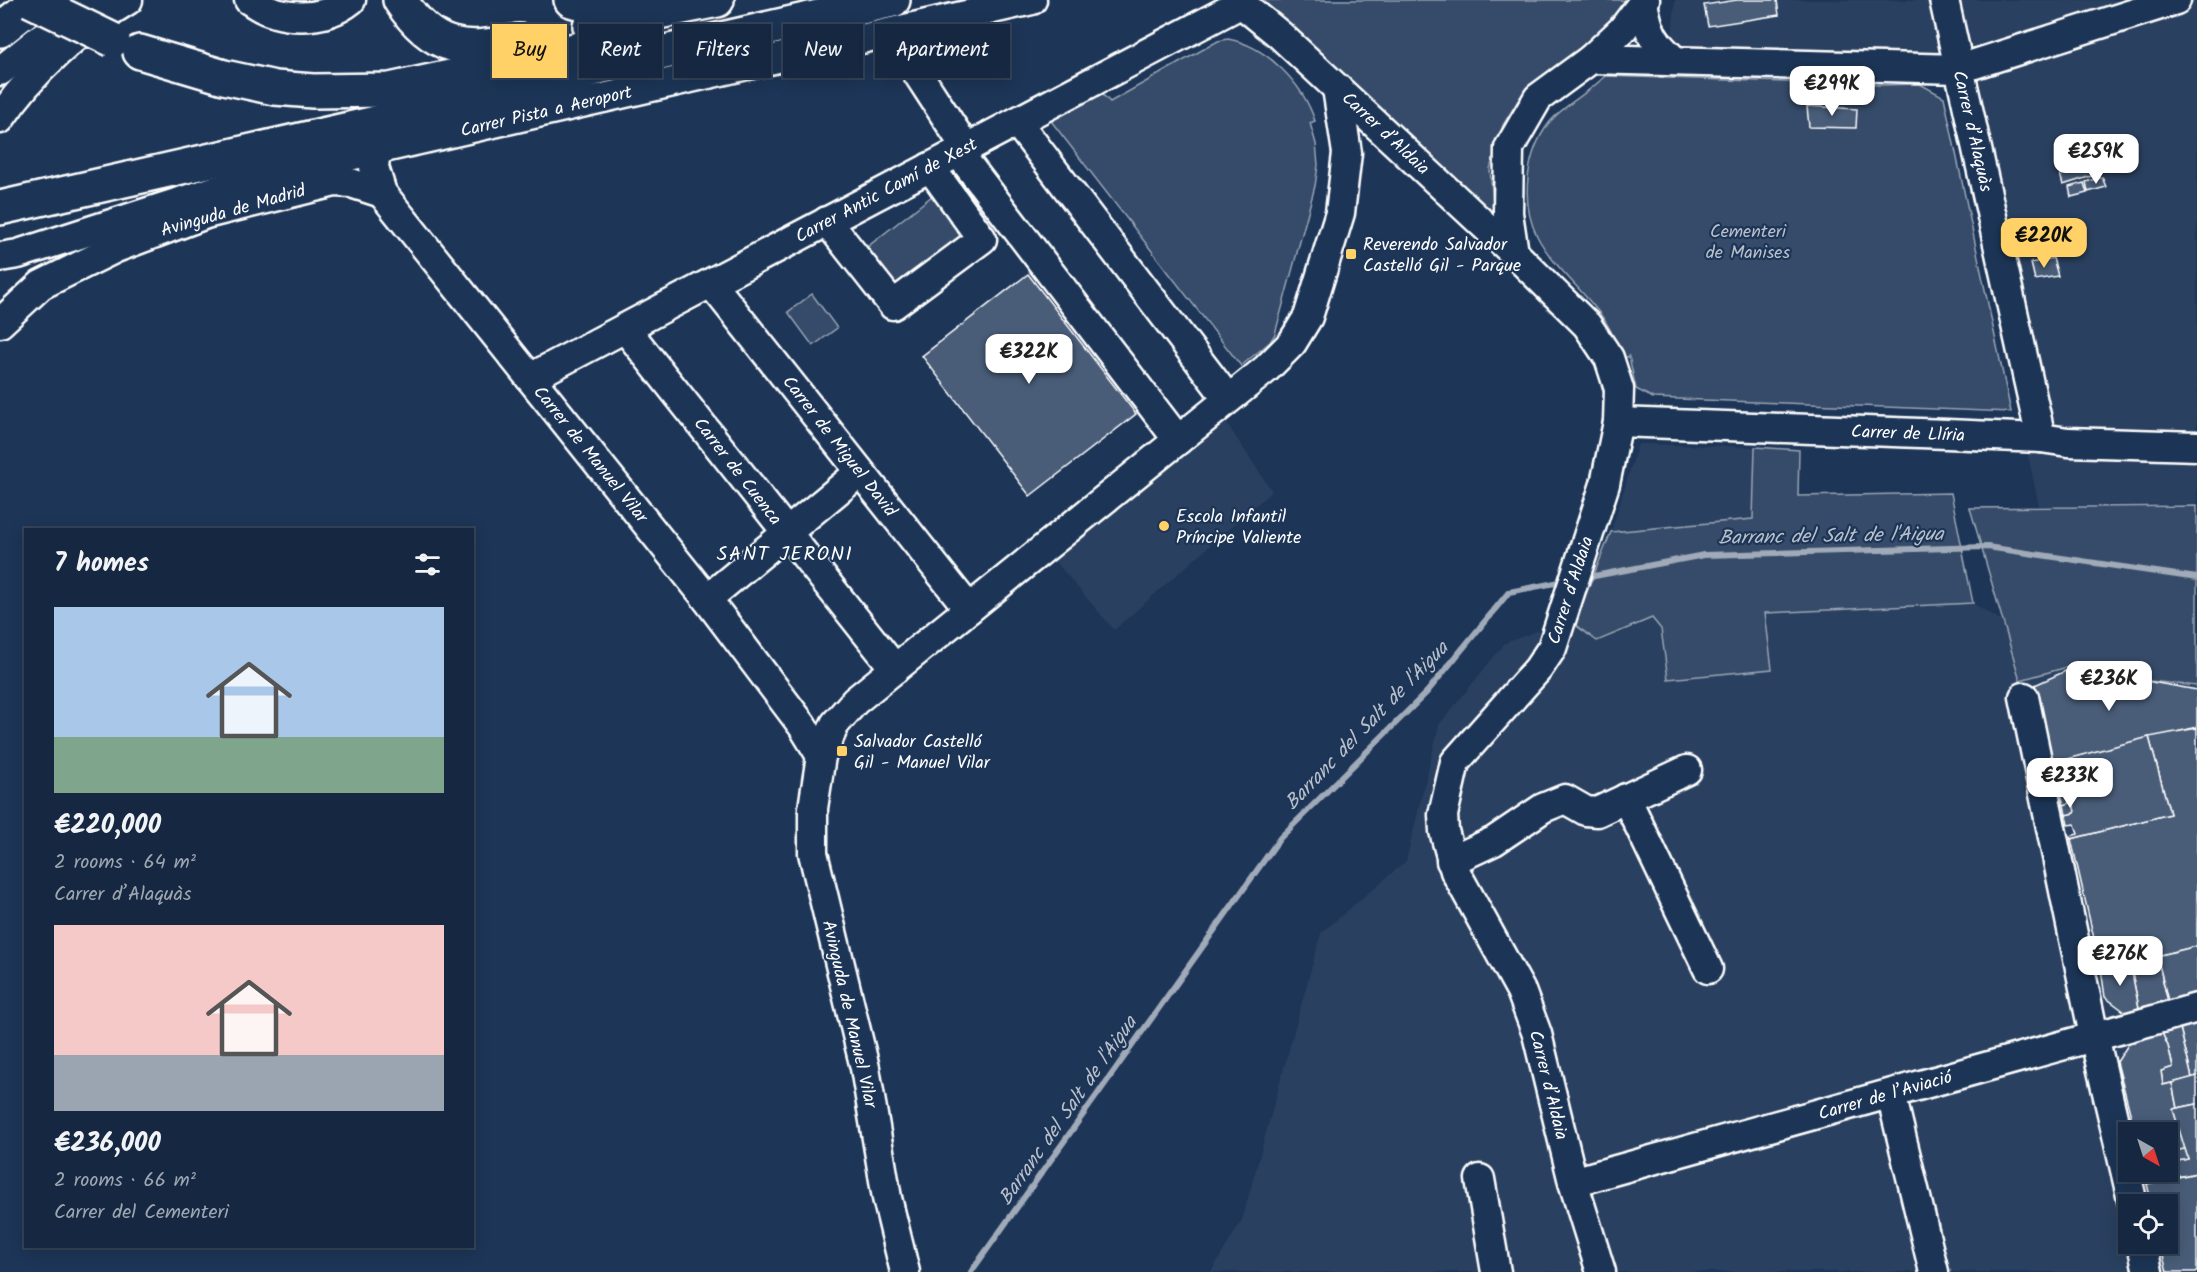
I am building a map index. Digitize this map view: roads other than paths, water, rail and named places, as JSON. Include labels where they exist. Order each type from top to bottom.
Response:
[{"type":"highway","points":[[30,0],[127,46],[176,74],[218,89],[267,101],[313,108],[396,105],[579,68]]},
{"type":"highway","points":[[0,30],[38,0]]},
{"type":"highway","points":[[400,0],[411,17],[427,33],[462,48],[486,48],[717,0]]},
{"type":"highway","points":[[571,0],[598,8],[649,14]]},
{"type":"highway","points":[[127,46],[224,76],[275,88],[313,91],[390,90],[796,0]]},
{"type":"highway","points":[[662,52],[893,0]]},
{"type":"highway","points":[[0,208],[424,112],[579,74]]},
{"type":"street","points":[[0,71],[89,0]]},
{"type":"street","points":[[0,119],[14,99],[59,52],[111,10],[128,0]]},
{"type":"street","points":[[249,0],[275,14],[296,17],[318,15],[351,0]]},
{"type":"street","name":"Carrer Pista a Aeroport","points":[[933,24],[1032,0]]},
{"type":"street","name":"Carrer d’Alaquàs","points":[[1944,0],[2041,438]]},
{"type":"street","points":[[1591,59],[1959,69],[2176,0]]},
{"type":"street","name":"Carrer d’Aldaia","points":[[1240,1],[1514,253],[1587,325],[1609,358],[1619,389],[1618,422],[1605,484],[1552,648],[1538,669],[1455,762],[1443,815],[1451,861],[1521,991],[1537,1034],[1573,1182],[1601,1272]]},
{"type":"street","name":"Carrer Antic Camí de Xest","points":[[632,337],[679,316],[673,303],[1017,122],[1240,1]]},
{"type":"street","points":[[1644,2],[1647,24],[1654,42],[1675,61]]},
{"type":"street","points":[[1514,253],[1508,213],[1509,148],[1538,98],[1591,59],[1622,30],[1644,2]]},
{"type":"street","name":"Carrer Pista a Aeroport","points":[[376,149],[875,38]]},
{"type":"street","points":[[919,78],[962,150],[1178,440]]},
{"type":"street","name":"Avinguda de Manuel Vilar","points":[[905,1272],[887,1198],[865,1068],[813,853],[813,808],[821,756],[835,724],[855,701],[1266,369],[1292,343],[1308,317],[1340,213],[1347,153],[1337,88]]},
{"type":"street","points":[[1017,122],[1228,399]]},
{"type":"street","name":"Carrer de Manuel Vilar","points":[[376,149],[374,167],[382,194],[707,599],[802,725],[821,756]]},
{"type":"street","name":"Avinguda de Madrid","points":[[0,258],[257,177],[376,149]]},
{"type":"street","points":[[827,222],[893,305],[982,239],[930,167]]},
{"type":"street","name":"Avinguda de Madrid","points":[[0,323],[41,285],[124,245],[206,214],[335,182],[351,183],[382,194]]},
{"type":"street","name":"Carrer de Miguel David","points":[[711,283],[969,609]]},
{"type":"street","points":[[530,378],[632,337]]},
{"type":"street","name":"Carrer de Cuenca","points":[[632,337],[895,669]]},
{"type":"street","name":"Carrer de Llíria","points":[[1618,422],[2197,446]]},
{"type":"street","points":[[707,599],[860,472]]},
{"type":"street","points":[[2024,697],[2094,1036],[2131,1194]]},
{"type":"street","points":[[1451,861],[1494,841],[1543,808],[1565,799],[1586,811],[1597,812],[1687,770]]},
{"type":"street","points":[[1626,798],[1708,969]]},
{"type":"street","name":"Carrer de l’Aviació","points":[[1573,1182],[2197,1008]]},
{"type":"street","points":[[1892,1094],[1934,1272]]},
{"type":"street","points":[[1479,1179],[1496,1272]]},
{"type":"street","points":[[2144,1254],[2148,1272]]},
{"type":"waterway","name":"Barranc del Salt de l'Aigua","points":[[1584,578],[1704,555],[1987,547],[2197,578]]},
{"type":"waterway","name":"Barranc del Salt de l'Aigua","points":[[971,1272],[1280,838],[1427,692],[1509,592],[1565,581]]},
{"type":"place","name":"Reverendo Salvador Castelló Gil - Parque","points":[[1351,254]]},
{"type":"place","name":"Escola Infantil Príncipe Valiente","points":[[1164,526]]},
{"type":"place","name":"Salvador Castelló Gil - Manuel Vilar","points":[[842,751]]},
{"type":"district","name":"SANT JERONI","points":[[785,553]]},
{"type":"park label","name":"Cementeri de Manises","points":[[1748,241]]}]
